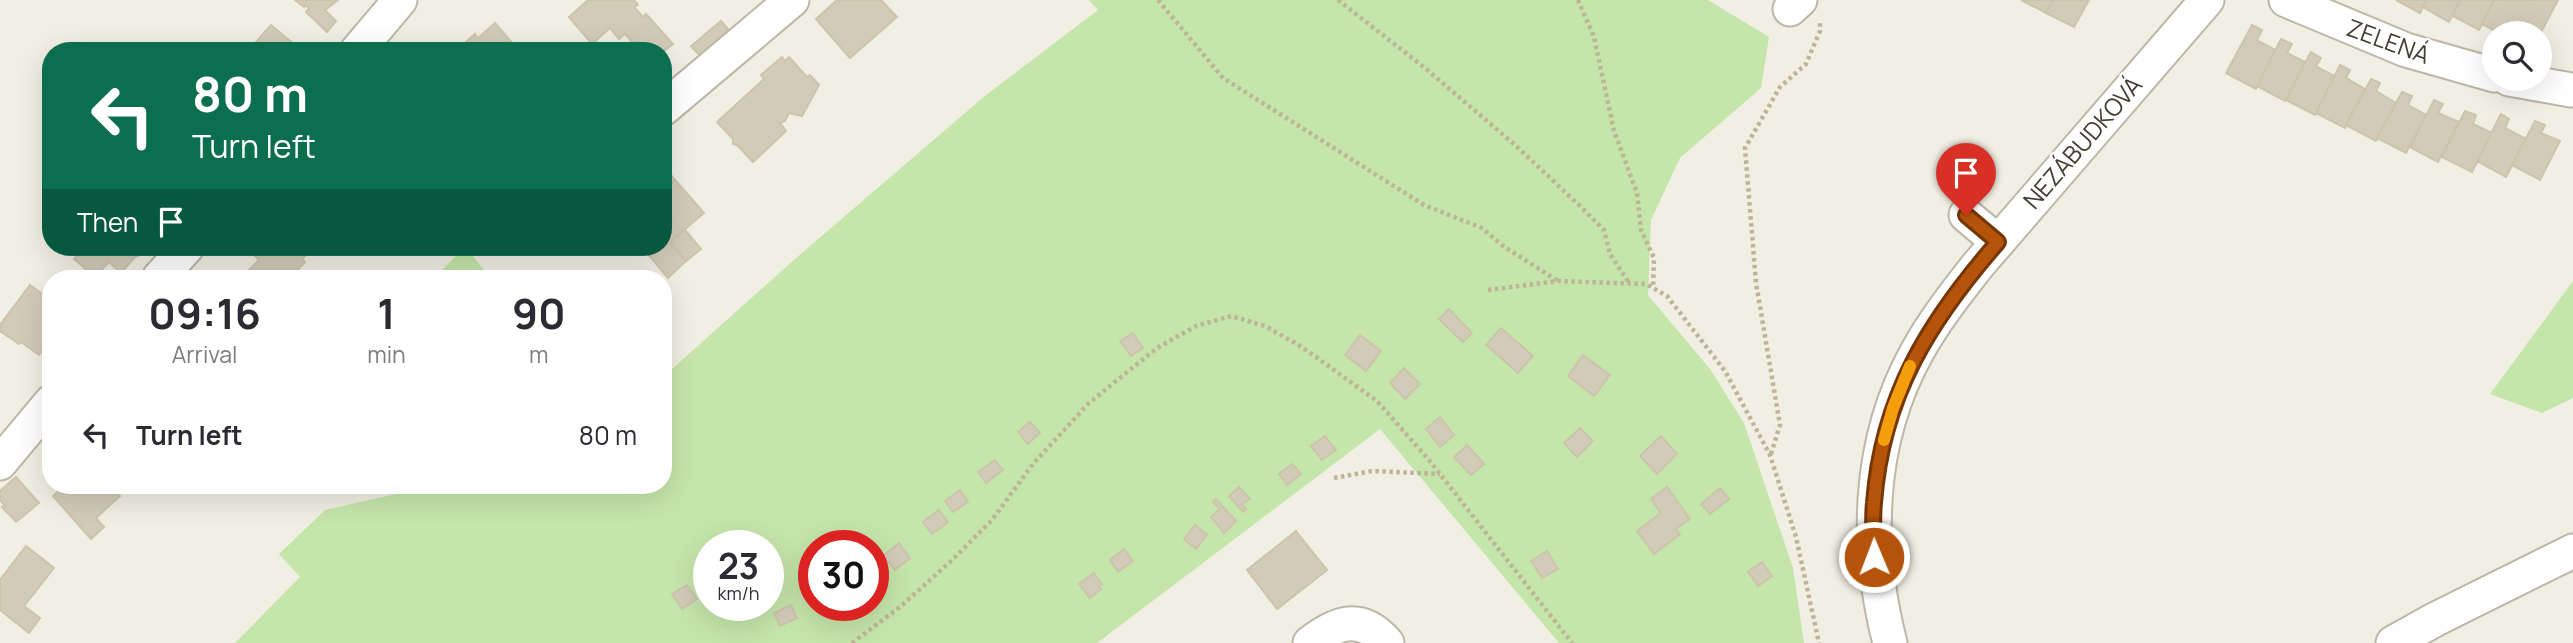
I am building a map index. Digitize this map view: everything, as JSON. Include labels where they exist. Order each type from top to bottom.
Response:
[{"type":"street","points":[[365,42],[400,0]]},
{"type":"street","points":[[672,101],[792,0]]},
{"type":"street","name":"NEZÁBUDKOVÁ","points":[[1890,643],[1880,606],[1874,557],[1873,505],[1880,454],[1893,408],[1916,354],[1946,305],[2207,0]]},
{"type":"street","name":"ZELENÁ","points":[[2286,0],[2406,50],[2482,72]]},
{"type":"street","points":[[2552,87],[2571,90]]},
{"type":"street","points":[[1966,215],[1998,242]]},
{"type":"street","points":[[166,270],[179,256]]},
{"type":"street","points":[[0,463],[42,412]]},
{"type":"street","points":[[2393,643],[2573,551]]},
{"type":"street","points":[[1310,643],[1340,623],[1356,624],[1372,630],[1387,643]]},
{"type":"path","points":[[1158,0],[1223,78],[1424,205],[1482,228],[1503,246],[1558,281]]},
{"type":"path","points":[[1338,0],[1435,76],[1580,206],[1604,230],[1610,254],[1629,284]]},
{"type":"path","points":[[1578,0],[1594,37],[1614,131],[1637,193],[1641,230],[1654,258],[1653,288]]},
{"type":"path","points":[[1770,455],[1780,425],[1756,283],[1745,148],[1780,87],[1806,64],[1821,31],[1803,7]]},
{"type":"path","points":[[1489,290],[1558,281],[1646,285],[1667,296],[1726,371],[1770,455],[1796,537],[1819,643]]},
{"type":"path","points":[[852,643],[900,607],[992,520],[1033,464],[1089,403],[1157,348],[1196,326],[1231,316],[1265,327],[1301,347],[1377,401],[1440,474],[1572,643]]},
{"type":"path","points":[[1334,478],[1372,471],[1440,474]]},
{"type":"green space","points":[[1089,0],[1708,0],[1769,37],[1761,88],[1680,158],[1651,220],[1648,295],[1710,369],[1744,423],[1793,568],[1804,643],[1559,643],[1380,429],[1097,643],[235,643],[300,577],[279,554],[325,510],[396,494],[672,494],[672,369],[986,95],[1098,10]]},
{"type":"green space","points":[[456,256],[473,256],[484,270],[442,270]]},
{"type":"green space","points":[[2573,281],[2573,398],[2542,413],[2490,394]]},
{"type":"building","points":[[295,0],[338,0],[325,10],[336,21],[327,32],[306,12],[309,8]]},
{"type":"building","points":[[588,0],[634,0],[638,5],[634,7],[643,17],[646,14],[671,42],[632,42],[625,34],[619,39],[610,28],[594,42],[590,42],[569,17]]},
{"type":"building","points":[[837,0],[881,0],[897,17],[850,58],[816,19]]},
{"type":"building","points":[[2021,0],[2053,0],[2046,13]]},
{"type":"building","points":[[2053,0],[2089,0],[2074,27],[2046,13]]},
{"type":"building","points":[[2396,0],[2426,0],[2420,13]]},
{"type":"building","points":[[2426,0],[2460,0],[2449,22],[2423,7]]},
{"type":"building","points":[[2460,0],[2494,0],[2479,30],[2453,16]]},
{"type":"building","points":[[2494,0],[2558,0],[2547,21],[2484,21]]},
{"type":"building","points":[[721,21],[732,34],[703,59],[691,46]]},
{"type":"building","points":[[495,23],[511,42],[466,42],[475,34],[478,38]]},
{"type":"building","points":[[271,25],[291,42],[256,42]]},
{"type":"building","points":[[2252,25],[2262,30],[2257,40],[2275,50],[2256,89],[2226,73]]},
{"type":"building","points":[[2281,39],[2292,44],[2287,53],[2305,62],[2285,101],[2257,86]]},
{"type":"building","points":[[2311,52],[2321,58],[2316,66],[2334,76],[2315,115],[2286,100]]},
{"type":"building","points":[[782,57],[785,61],[789,57],[807,77],[810,75],[819,85],[802,116],[789,113],[785,121],[780,123],[786,131],[753,162],[733,144],[733,139],[717,122],[764,79],[761,75]]},
{"type":"building","points":[[2340,65],[2350,70],[2346,78],[2365,89],[2345,128],[2316,113]]},
{"type":"building","points":[[2371,79],[2380,83],[2376,91],[2396,103],[2376,141],[2346,125]]},
{"type":"building","points":[[2402,92],[2412,96],[2408,105],[2426,115],[2406,153],[2377,138]]},
{"type":"building","points":[[2434,100],[2443,104],[2438,113],[2459,122],[2438,162],[2410,147]]},
{"type":"building","points":[[2465,111],[2476,115],[2473,124],[2492,133],[2472,172],[2442,157]]},
{"type":"building","points":[[2501,114],[2509,119],[2505,128],[2526,139],[2506,177],[2477,161]]},
{"type":"building","points":[[2535,121],[2545,125],[2541,133],[2560,141],[2540,180],[2512,165]]},
{"type":"building","points":[[675,180],[704,213],[672,240],[672,182]]},
{"type":"building","points":[[685,230],[701,249],[686,261],[672,244],[672,240]]},
{"type":"building","points":[[672,244],[686,261],[672,274],[672,270],[661,270],[650,256],[672,256]]},
{"type":"building","points":[[76,256],[138,256],[124,270],[118,270],[109,262],[102,270],[87,270],[74,259]]},
{"type":"building","points":[[255,256],[305,256],[302,259],[305,262],[298,270],[249,270],[259,260]]},
{"type":"building","points":[[30,285],[42,294],[42,351],[39,355],[0,331],[0,325]]},
{"type":"building","points":[[1449,309],[1472,333],[1463,342],[1439,319]]},
{"type":"building","points":[[1501,328],[1533,356],[1518,373],[1486,345]]},
{"type":"building","points":[[1133,333],[1143,348],[1131,356],[1120,341]]},
{"type":"building","points":[[1360,335],[1381,351],[1366,371],[1345,355]]},
{"type":"building","points":[[1583,355],[1610,375],[1594,396],[1568,376]]},
{"type":"building","points":[[1404,368],[1420,384],[1405,399],[1390,383]]},
{"type":"building","points":[[1440,417],[1454,435],[1440,447],[1426,429]]},
{"type":"building","points":[[1030,422],[1040,433],[1028,444],[1018,432]]},
{"type":"building","points":[[1580,428],[1593,441],[1577,457],[1564,443]]},
{"type":"building","points":[[1325,436],[1336,450],[1322,460],[1311,446]]},
{"type":"building","points":[[1661,436],[1677,454],[1657,474],[1640,456]]},
{"type":"building","points":[[1467,445],[1484,464],[1471,475],[1454,457]]},
{"type":"building","points":[[995,460],[1003,470],[986,483],[978,472]]},
{"type":"building","points":[[1292,464],[1301,474],[1287,485],[1279,474]]},
{"type":"building","points":[[16,477],[39,503],[16,522],[2,507],[5,506],[0,500],[0,491]]},
{"type":"building","points":[[1239,487],[1250,499],[1242,504],[1246,509],[1243,512],[1229,496]]},
{"type":"building","points":[[1667,487],[1690,519],[1676,529],[1680,534],[1654,554],[1637,531],[1661,513],[1651,499]]},
{"type":"building","points":[[1720,488],[1729,499],[1710,514],[1701,504]]},
{"type":"building","points":[[960,490],[968,502],[953,512],[945,501]]},
{"type":"building","points":[[53,496],[120,496],[96,518],[104,527],[91,539]]},
{"type":"building","points":[[1216,499],[1236,521],[1224,533],[1211,517],[1220,509],[1213,502]]},
{"type":"building","points":[[939,510],[948,522],[932,534],[923,522]]},
{"type":"building","points":[[1195,525],[1207,535],[1196,549],[1184,539]]},
{"type":"building","points":[[1296,531],[1327,570],[1277,609],[1247,570]]},
{"type":"building","points":[[899,543],[910,558],[895,570],[889,563],[889,551]]},
{"type":"building","points":[[26,546],[54,568],[24,606],[40,618],[29,633],[0,610],[0,580]]},
{"type":"building","points":[[1124,549],[1133,561],[1118,572],[1110,560]]},
{"type":"building","points":[[1547,551],[1558,569],[1542,578],[1531,561]]},
{"type":"building","points":[[1762,562],[1772,576],[1758,586],[1748,572]]},
{"type":"building","points":[[1094,573],[1102,584],[1099,586],[1101,589],[1090,598],[1079,584]]},
{"type":"building","points":[[687,585],[693,593],[693,602],[682,609],[672,594]]},
{"type":"building","points":[[791,605],[797,618],[780,626],[778,621],[784,621],[784,608]]},
{"type":"slow traffic","points":[[1884,440],[1893,408],[1910,366]]},
{"type":"route","points":[[1874,557],[1873,505],[1880,454],[1893,408],[1916,354],[1946,305],[1998,242],[1966,215]]}]
